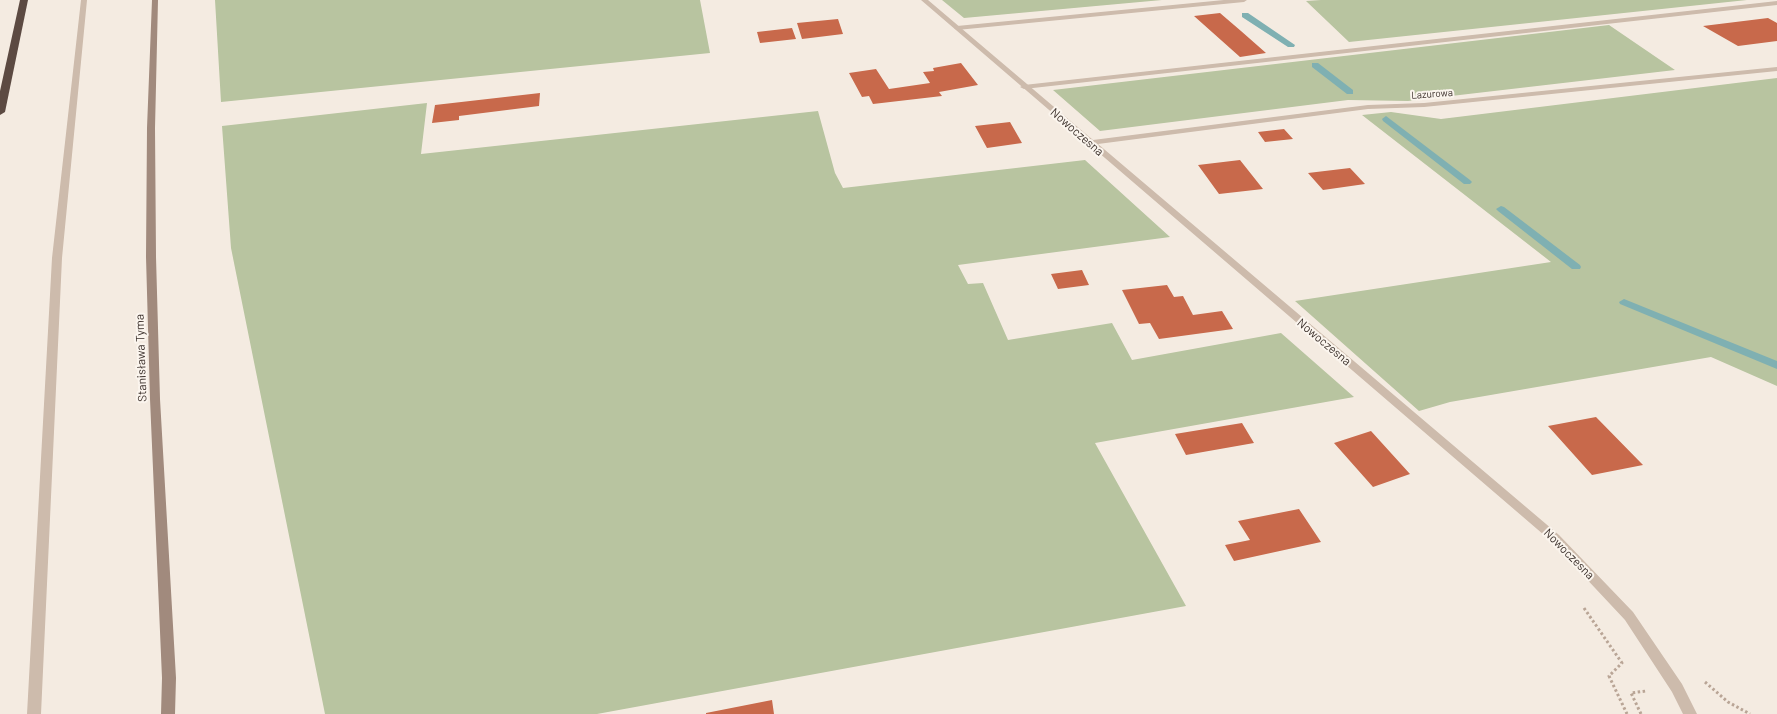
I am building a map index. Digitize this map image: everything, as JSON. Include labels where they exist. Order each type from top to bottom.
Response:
[{"type":"highway","points":[[0,112],[24,0]]},
{"type":"street","points":[[34,714],[57,258],[84,0]]},
{"type":"street","name":"Stanisława Tyma","points":[[155,0],[151,128],[151,257],[155,399],[169,678],[168,714]]},
{"type":"street","name":"Nowoczesna","points":[[924,0],[1024,87],[1555,538],[1629,616],[1677,688],[1690,714]]},
{"type":"street","points":[[957,28],[1244,0]]},
{"type":"street","points":[[1024,87],[1777,3]]},
{"type":"street","name":"Lazurowa","points":[[1090,143],[1368,107],[1431,105],[1777,69]]},
{"type":"path","points":[[1578,602],[1622,663],[1609,676],[1627,714]]},
{"type":"green space","points":[[215,0],[700,0],[710,53],[221,102]]},
{"type":"green space","points":[[942,0],[1162,0],[964,18]]},
{"type":"green space","points":[[1747,0],[1349,42],[1306,1]]},
{"type":"green space","points":[[1609,25],[1675,70],[1408,101],[1348,100],[1100,131],[1053,90]]},
{"type":"green space","points":[[1777,78],[1777,386],[1711,357],[1450,402],[1419,411],[1295,301],[1551,262],[1362,115],[1391,112],[1441,119]]},
{"type":"green space","points":[[427,103],[421,154],[818,111],[835,173],[843,188],[1085,160],[1170,237],[958,265],[968,284],[983,283],[1008,340],[1112,323],[1132,360],[1281,333],[1354,397],[1095,443],[1186,606],[597,714],[325,714],[231,248],[222,126]]},
{"type":"building","points":[[1220,13],[1266,53],[1240,57],[1194,16]]},
{"type":"building","points":[[1768,18],[1777,23],[1777,41],[1738,46],[1703,26]]},
{"type":"building","points":[[838,19],[843,34],[802,39],[797,23]]},
{"type":"building","points":[[792,28],[796,39],[760,43],[757,32]]},
{"type":"building","points":[[961,63],[978,85],[939,92],[942,96],[873,104],[869,96],[862,97],[849,73],[876,69],[889,89],[930,83],[923,72],[934,71],[933,68]]},
{"type":"building","points":[[540,93],[539,106],[459,116],[459,120],[432,123],[435,105]]},
{"type":"building","points":[[1010,122],[1022,143],[987,148],[975,126]]},
{"type":"building","points":[[1284,129],[1293,139],[1265,142],[1258,132]]},
{"type":"building","points":[[1240,160],[1263,189],[1219,194],[1198,165]]},
{"type":"building","points":[[1350,168],[1365,184],[1323,190],[1308,173]]},
{"type":"building","points":[[1082,270],[1089,285],[1058,289],[1051,274]]},
{"type":"building","points":[[1167,285],[1174,297],[1183,296],[1193,315],[1222,311],[1233,329],[1159,339],[1150,323],[1139,324],[1122,290]]},
{"type":"building","points":[[1596,417],[1643,465],[1592,475],[1548,426]]},
{"type":"building","points":[[1242,423],[1254,443],[1186,455],[1175,434]]},
{"type":"building","points":[[1371,431],[1410,474],[1373,487],[1334,443]]},
{"type":"building","points":[[1299,509],[1321,542],[1234,561],[1225,545],[1250,540],[1238,521]]},
{"type":"building","points":[[772,700],[774,714],[706,714],[706,713]]},
{"type":"waterway","points":[[1245,15],[1291,45]]},
{"type":"waterway","points":[[1315,65],[1350,92]]},
{"type":"waterway","points":[[1386,119],[1467,182]]},
{"type":"waterway","points":[[1501,209],[1576,267]]},
{"type":"waterway","points":[[1624,302],[1777,365]]}]
